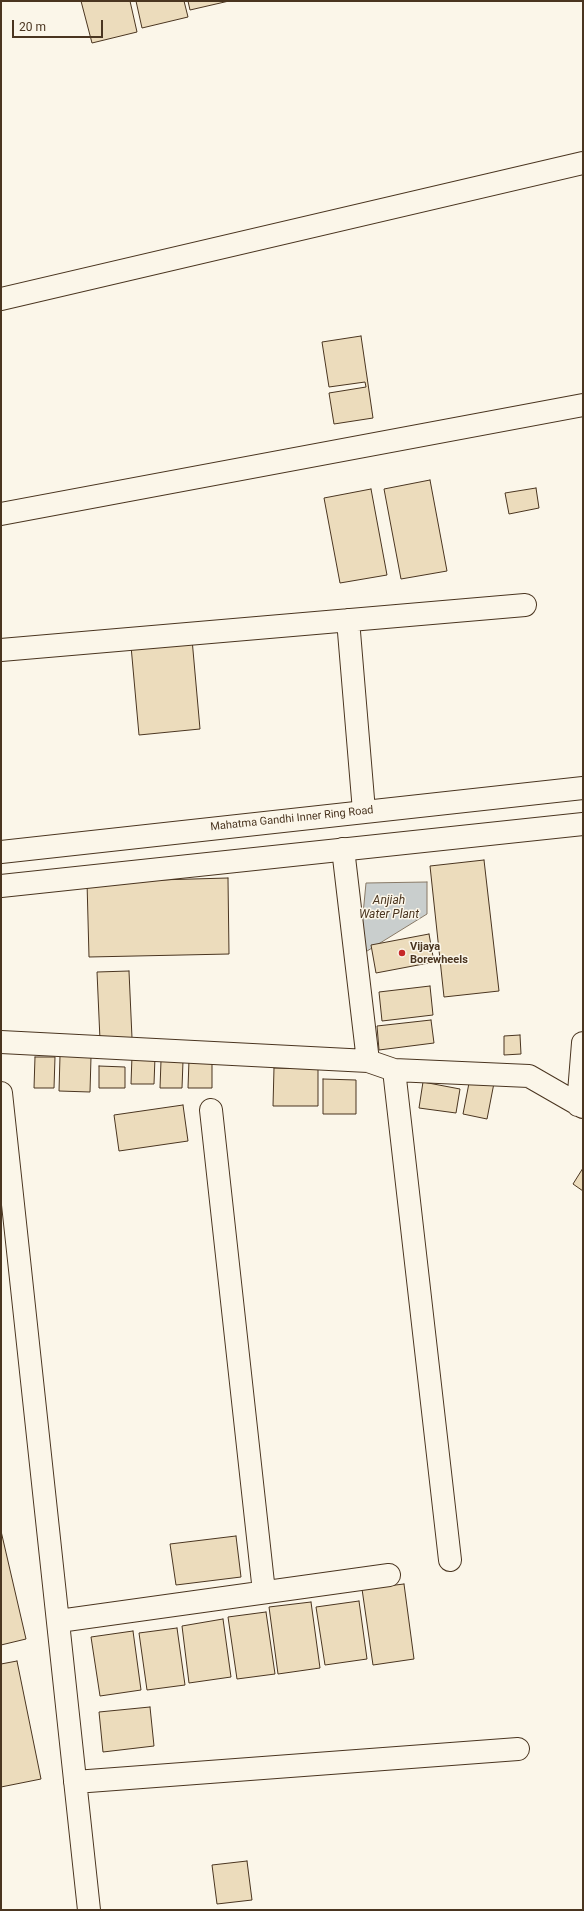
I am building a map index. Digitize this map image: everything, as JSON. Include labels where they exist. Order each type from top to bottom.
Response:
[{"type":"street","points":[[1,299],[583,163]]},
{"type":"street","points":[[1,514],[583,405]]},
{"type":"street","points":[[1,650],[526,605]]},
{"type":"street","points":[[348,620],[364,811]]},
{"type":"street","name":"Mahatma Gandhi Inner Ring Road","points":[[1,852],[583,788]]},
{"type":"street","points":[[1,886],[583,824]]},
{"type":"street","points":[[343,849],[368,1061]]},
{"type":"street","points":[[1,1042],[368,1061],[394,1070],[529,1076],[581,1106],[583,1043]]},
{"type":"street","points":[[394,1070],[450,1560]]},
{"type":"street","points":[[1,1093],[59,1621],[88,1910]]},
{"type":"street","points":[[211,1110],[264,1592]]},
{"type":"street","points":[[59,1621],[389,1575]]},
{"type":"street","points":[[75,1782],[518,1749]]},
{"type":"water","name":"Anjiah Water Plant","points":[[427,882],[427,914],[359,956],[366,883]]},
{"type":"building","points":[[81,1],[130,1],[137,32],[92,43]]},
{"type":"building","points":[[136,1],[184,1],[188,17],[142,28]]},
{"type":"building","points":[[188,1],[229,1],[190,10]]},
{"type":"building","points":[[361,336],[373,418],[334,424],[329,393],[366,387],[365,382],[329,387],[322,342]]},
{"type":"building","points":[[430,480],[447,571],[401,579],[384,489]]},
{"type":"building","points":[[536,488],[539,508],[509,514],[505,493]]},
{"type":"building","points":[[371,489],[387,575],[340,583],[324,498]]},
{"type":"building","points":[[192,639],[200,729],[139,735],[131,646]]},
{"type":"building","points":[[484,860],[499,991],[444,997],[430,866]]},
{"type":"building","points":[[228,878],[229,954],[89,957],[87,882]]},
{"type":"building","name":"Vijaya Borewheels","points":[[429,934],[434,962],[376,973],[371,945]]},
{"type":"building","points":[[129,971],[132,1038],[100,1040],[97,972]]},
{"type":"building","points":[[430,986],[433,1015],[382,1021],[379,992]]},
{"type":"building","points":[[431,1020],[434,1043],[379,1050],[377,1026]]},
{"type":"building","points":[[520,1035],[521,1054],[504,1055],[504,1036]]},
{"type":"building","points":[[60,1056],[91,1057],[90,1092],[59,1091]]},
{"type":"building","points":[[132,1056],[155,1057],[154,1084],[131,1084]]},
{"type":"building","points":[[35,1057],[55,1057],[54,1088],[34,1088]]},
{"type":"building","points":[[189,1060],[212,1060],[212,1088],[188,1088]]},
{"type":"building","points":[[161,1061],[183,1061],[182,1088],[160,1088]]},
{"type":"building","points":[[99,1066],[125,1067],[125,1088],[99,1088]]},
{"type":"building","points":[[274,1068],[318,1069],[318,1106],[273,1106]]},
{"type":"building","points":[[470,1078],[494,1083],[487,1119],[463,1114]]},
{"type":"building","points":[[323,1079],[356,1080],[356,1114],[323,1114]]},
{"type":"building","points":[[423,1082],[460,1089],[456,1113],[419,1108]]},
{"type":"building","points":[[183,1105],[188,1141],[119,1151],[114,1115]]},
{"type":"building","points":[[583,1168],[583,1191],[573,1184]]},
{"type":"building","points":[[1,1531],[26,1639],[1,1645]]},
{"type":"building","points":[[236,1536],[241,1577],[176,1585],[170,1544]]},
{"type":"building","points":[[404,1584],[414,1659],[373,1665],[362,1589]]},
{"type":"building","points":[[359,1601],[367,1659],[325,1665],[316,1607]]},
{"type":"building","points":[[311,1602],[320,1668],[278,1674],[269,1607]]},
{"type":"building","points":[[266,1612],[275,1674],[237,1679],[228,1617]]},
{"type":"building","points":[[223,1619],[231,1677],[189,1683],[182,1626]]},
{"type":"building","points":[[177,1628],[185,1685],[147,1690],[139,1633]]},
{"type":"building","points":[[133,1631],[141,1690],[100,1696],[91,1637]]},
{"type":"building","points":[[17,1661],[41,1779],[1,1787],[1,1664]]},
{"type":"building","points":[[150,1707],[154,1746],[103,1752],[99,1712]]},
{"type":"building","points":[[247,1861],[252,1900],[217,1904],[212,1865]]},
{"type":"place","name":"Vijaya Borewheels","points":[[402,953]]}]
